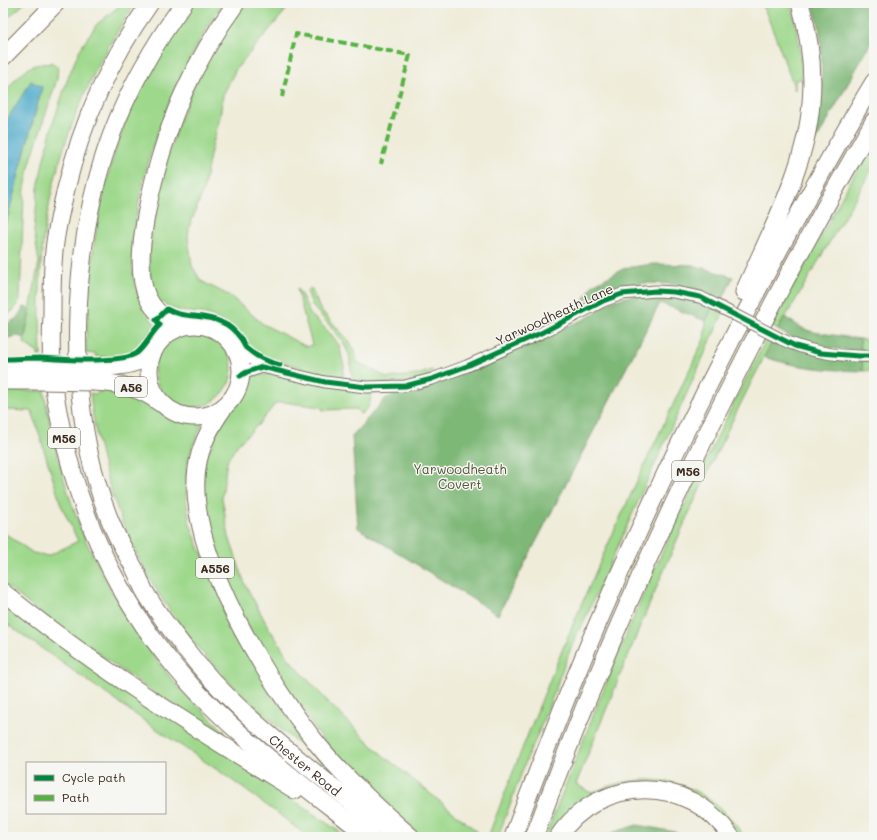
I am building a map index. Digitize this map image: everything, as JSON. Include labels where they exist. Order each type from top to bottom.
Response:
[{"type":"highway","points":[[3,57],[56,3]]},
{"type":"highway","name":"M56","points":[[150,3],[125,41],[103,82],[78,145],[60,213],[54,251],[52,369],[65,444],[77,487],[94,532],[115,578],[151,636],[174,667],[204,700],[267,757],[323,800]]},
{"type":"highway","name":"Chester Road","points":[[184,3],[161,35],[140,71],[111,137],[91,210],[83,252],[80,279],[78,370],[81,406],[88,446],[97,483],[112,524],[144,590],[185,648],[220,688],[266,731],[394,837]]},
{"type":"highway","points":[[183,326],[171,322],[161,315],[146,295],[141,269],[146,221],[157,167],[173,118],[194,71],[236,3]]},
{"type":"highway","points":[[698,405],[735,313],[789,190],[803,146],[811,104],[812,83],[809,47],[800,3]]},
{"type":"highway","name":"M56","points":[[513,837],[555,725],[614,586],[698,405],[754,294],[874,82]]},
{"type":"highway","name":"M56","points":[[534,837],[599,671],[641,573],[682,485],[740,364],[771,305],[874,121]]},
{"type":"highway","name":"A56","points":[[93,374],[114,383],[132,388],[154,398],[163,406],[174,413],[187,417],[201,417],[214,413],[226,406],[235,395],[240,381],[241,367],[235,350],[231,342],[222,333],[210,327],[196,324],[175,328],[160,340],[150,356],[148,373],[154,394],[163,406]]},
{"type":"highway","name":"A56","points":[[3,381],[38,374],[93,374],[132,364],[150,356]]},
{"type":"highway","name":"A56","points":[[3,365],[38,374]]},
{"type":"highway","name":"A556","points":[[226,406],[215,420],[205,440],[197,468],[195,485],[199,522],[217,575],[244,632],[258,657],[298,719],[319,746],[364,795],[412,837]]},
{"type":"highway","points":[[3,592],[66,641],[150,698],[296,790],[323,800]]},
{"type":"highway","points":[[558,837],[571,821],[596,802],[609,796],[624,792],[654,790],[687,798],[699,805],[713,815],[731,837]]},
{"type":"highway","name":"Chester Road","points":[[323,800],[369,837]]},
{"type":"street","name":"Yarwoodheath Lane","points":[[235,350],[255,361],[262,367],[325,382],[366,388],[405,386],[432,379],[467,366],[543,332],[603,301],[622,294],[656,291],[674,292],[700,298],[795,346],[821,353],[874,356]]},
{"type":"street","points":[[240,376],[262,367]]},
{"type":"green space","points":[[3,3],[25,3],[3,22]]},
{"type":"green space","points":[[123,3],[136,3],[117,32],[84,95],[60,161],[51,196],[41,265],[41,356],[38,356],[38,353],[24,343],[39,262],[34,231],[38,188],[43,162],[53,123],[79,51],[96,25]]},
{"type":"green space","points":[[194,3],[224,3],[202,37],[180,79],[161,123],[146,169],[137,216],[132,265],[133,275],[135,285],[143,303],[151,315],[149,317],[156,325],[143,343],[132,352],[119,356],[96,357],[96,354],[86,353],[90,275],[102,200],[112,163],[124,127],[139,91],[162,49]]},
{"type":"green space","points":[[245,3],[292,3],[236,69],[223,95],[220,117],[210,155],[203,191],[189,228],[188,237],[192,266],[201,281],[230,296],[263,324],[307,347],[312,345],[297,289],[302,296],[310,314],[331,334],[339,345],[344,366],[343,376],[339,381],[301,371],[301,367],[272,360],[259,354],[245,344],[233,329],[212,316],[180,311],[163,302],[160,304],[153,288],[149,255],[151,233],[157,201],[173,139],[188,100],[207,61],[220,38]]},
{"type":"green space","points":[[762,3],[790,3],[797,31],[802,69],[802,79],[795,80],[795,90],[776,38]]},
{"type":"green space","points":[[813,3],[874,3],[874,37],[815,143],[820,102],[822,61],[819,29]]},
{"type":"green space","points":[[50,62],[58,66],[57,79],[30,163],[24,194],[20,299],[14,310],[3,317],[3,234],[42,87],[31,82],[3,126],[3,95],[22,73],[34,65],[49,64]]},
{"type":"green space","points":[[874,142],[874,166],[778,330],[772,326],[849,184]]},
{"type":"green space","points":[[653,264],[693,265],[733,277],[722,301],[702,291],[673,284],[642,283],[584,300],[593,285],[625,268]]},
{"type":"green space","points":[[311,288],[320,309],[350,342],[355,352],[357,362],[388,378],[416,375],[433,370],[428,376],[412,381],[380,385],[354,380],[352,376],[349,354],[343,342],[313,307],[307,291]]},
{"type":"green space","name":"Yarwoodheath Covert","points":[[634,295],[691,298],[713,306],[706,321],[660,303],[498,615],[358,528],[352,436],[386,398],[453,376],[587,318],[612,301]]},
{"type":"green space","points":[[713,306],[724,311],[575,638],[529,753],[498,837],[488,837],[568,636],[602,557],[704,339],[706,321]]},
{"type":"green space","points":[[24,307],[31,309],[24,338],[18,336],[3,339],[3,326],[16,319]]},
{"type":"green space","points":[[784,317],[804,329],[813,332],[860,339],[861,351],[818,346],[798,340],[778,330]]},
{"type":"green space","points":[[193,329],[208,332],[215,336],[225,346],[229,353],[232,368],[229,383],[225,390],[215,400],[208,404],[193,407],[178,404],[171,400],[161,390],[157,383],[154,368],[157,353],[161,346],[171,336],[178,332]]},
{"type":"green space","points":[[769,334],[774,338],[730,424],[674,546],[576,784],[591,793],[614,785],[636,781],[657,780],[677,784],[696,791],[713,803],[730,818],[744,837],[737,837],[729,824],[636,784],[550,837],[545,837],[641,599],[711,450]]},
{"type":"green space","points":[[774,338],[862,361],[863,371],[813,368],[789,364],[764,357]]},
{"type":"green space","points":[[860,339],[874,341],[874,351],[861,351]]},
{"type":"green space","points":[[874,360],[874,370],[863,371],[862,361]]},
{"type":"green space","points":[[269,374],[371,391],[371,398],[368,408],[360,414],[357,409],[323,410],[321,407],[283,402],[276,403],[258,425],[238,444],[227,461],[222,498],[229,537],[245,584],[267,625],[290,660],[329,703],[379,752],[484,837],[423,837],[374,794],[319,735],[265,656],[241,613],[207,528],[202,496],[205,459],[225,414],[236,400],[247,381],[252,376]]},
{"type":"green space","points":[[100,389],[118,390],[157,407],[168,415],[182,420],[204,420],[192,447],[187,465],[186,499],[190,524],[200,550],[326,766],[291,738],[225,677],[195,644],[174,617],[155,588],[138,558],[124,526],[102,461],[90,393],[95,394],[100,392]]},
{"type":"green space","points":[[3,390],[44,391],[64,480],[90,551],[118,603],[152,655],[192,701],[225,732],[224,734],[211,725],[201,722],[153,692],[36,610],[3,583],[3,532],[33,553],[48,556],[78,541],[61,505],[32,411],[3,410]]},
{"type":"green space","points":[[3,600],[347,837],[308,837],[222,773],[146,722],[3,621]]},
{"type":"green space","points":[[637,825],[675,832],[682,837],[598,837]]},
{"type":"water","points":[[31,81],[42,87],[3,234],[3,126]]},
{"type":"marked path","points":[[282,97],[296,34],[410,55],[381,164]]},
{"type":"cycle path","points":[[240,376],[262,367],[325,382],[366,387],[405,386],[432,379],[467,366],[543,332],[603,301],[622,294],[656,291],[674,292],[700,297],[795,346],[821,353],[874,356]]},
{"type":"cycle path","points":[[3,359],[40,358],[105,360],[129,356],[137,353],[143,347],[160,325],[156,320],[167,309],[180,314],[214,319],[224,323],[238,335],[245,347],[253,354],[280,365]]}]
